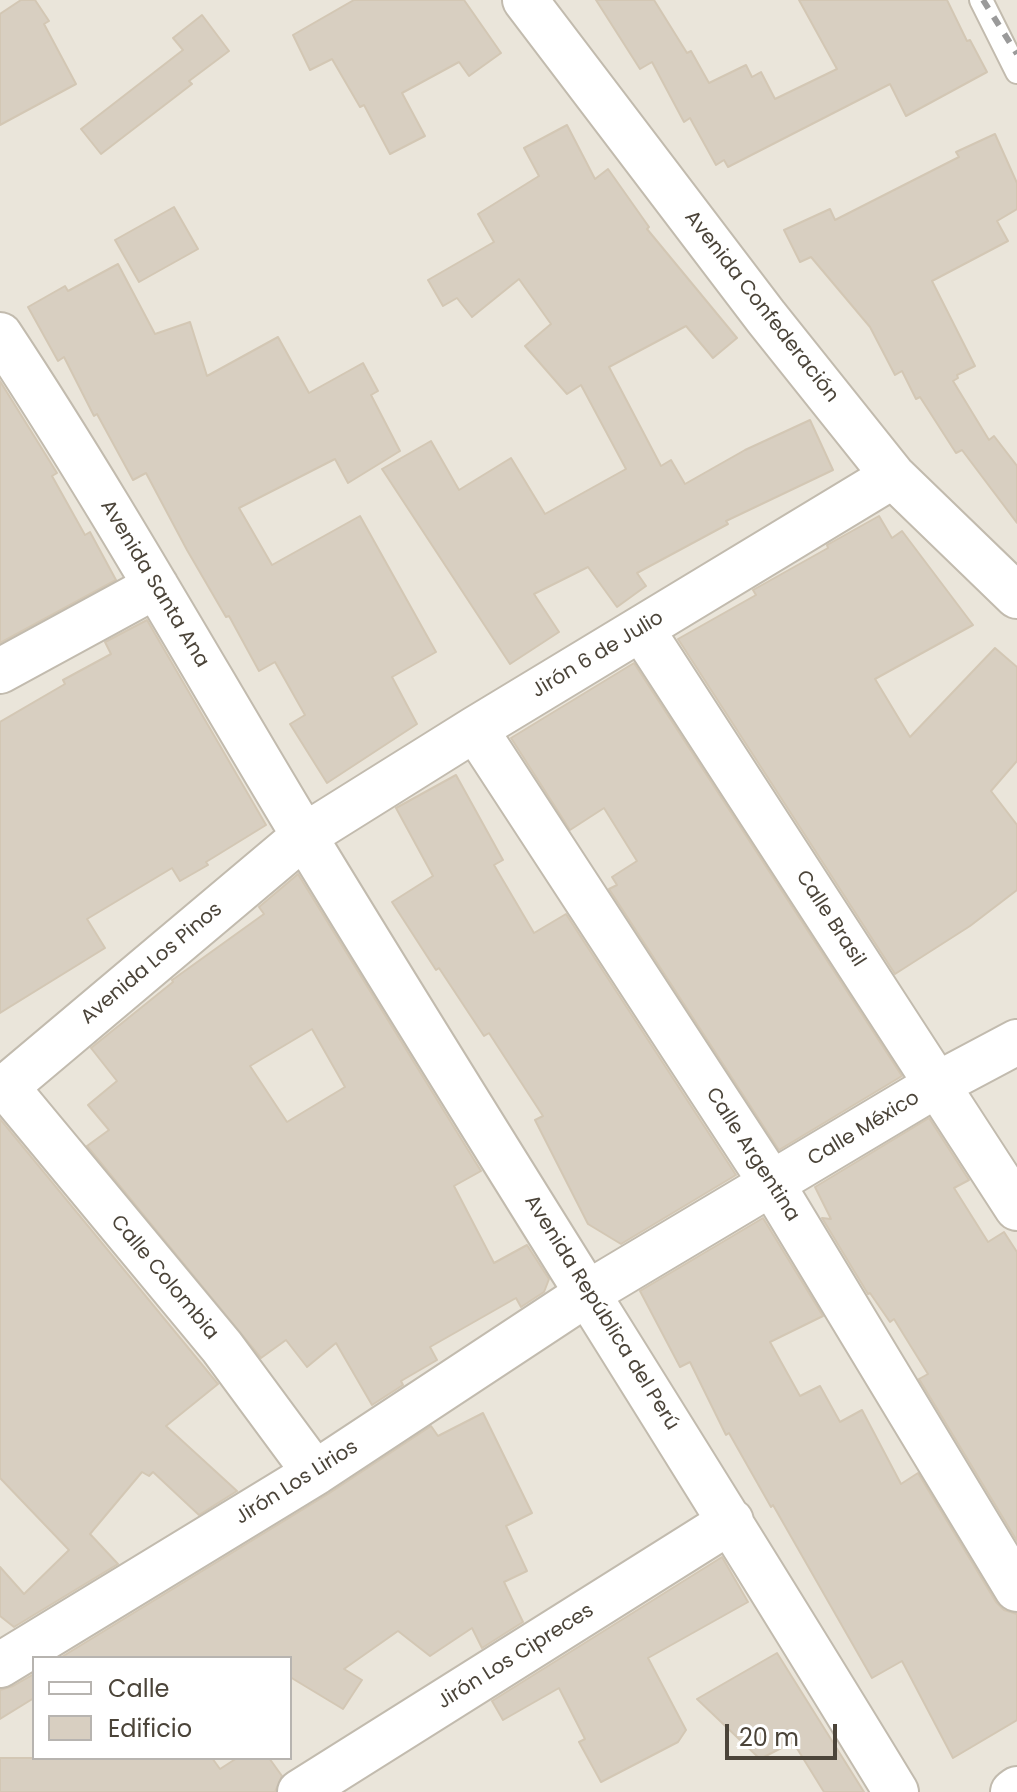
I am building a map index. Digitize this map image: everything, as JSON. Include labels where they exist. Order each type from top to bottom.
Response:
[{"type":"street","name":"Avenida Confederación","points":[[525,0],[766,317],[893,476],[1017,596]]},
{"type":"street","name":"Avenida Santa Ana","points":[[7,358],[156,586],[304,836]]},
{"type":"street","name":"Jirón 6 de Julio","points":[[304,836],[893,476]]},
{"type":"street","points":[[0,671],[156,586]]},
{"type":"street","name":"Calle Brasil","points":[[642,630],[1017,1208]]},
{"type":"street","name":"Calle Argentina","points":[[475,729],[772,1184],[1017,1589]]},
{"type":"street","name":"Avenida Los Pinos","points":[[3,1090],[304,836]]},
{"type":"street","name":"Avenida República del Perú","points":[[304,836],[896,1792]]},
{"type":"street","name":"Calle México","points":[[588,1293],[938,1084],[1017,1042]]},
{"type":"street","name":"Calle Colombia","points":[[3,1090],[222,1347],[315,1473]]},
{"type":"street","name":"Jirón Los Lirios","points":[[0,1665],[315,1473],[588,1293]]},
{"type":"street","name":"Jirón Los Cipreces","points":[[300,1792],[731,1521]]},
{"type":"lane","points":[[981,0],[1017,72]]},
{"type":"shaded area","points":[[0,0],[1017,0],[1017,1792],[0,1792]]},
{"type":"building","points":[[21,0],[35,0],[49,21],[44,24],[76,84],[0,125],[0,14]]},
{"type":"building","points":[[354,0],[464,0],[501,53],[469,76],[459,62],[402,93],[425,136],[390,154],[364,105],[360,107],[332,59],[310,70],[293,35]]},
{"type":"building","points":[[596,0],[654,0],[687,53],[691,51],[709,83],[746,65],[752,77],[761,72],[775,99],[837,69],[799,0],[947,0],[967,41],[970,40],[987,72],[906,116],[890,84],[728,167],[724,160],[716,165],[690,118],[684,122],[652,62],[640,69]]},
{"type":"building","points":[[202,15],[229,51],[189,81],[192,84],[101,154],[81,129],[183,50],[173,38]]},
{"type":"building","points":[[567,125],[595,179],[608,169],[649,227],[647,229],[737,338],[713,358],[686,326],[609,367],[661,466],[671,460],[685,484],[745,450],[810,420],[833,470],[726,521],[728,524],[637,573],[646,586],[617,607],[588,567],[534,594],[559,632],[510,664],[382,469],[431,441],[459,490],[511,458],[545,514],[626,469],[581,385],[567,394],[525,346],[551,324],[519,279],[472,317],[457,298],[443,306],[428,280],[494,242],[478,214],[539,176],[524,148]]},
{"type":"building","points":[[995,134],[1017,183],[1017,209],[997,221],[1008,241],[932,281],[975,366],[957,375],[958,378],[953,381],[989,440],[994,436],[1017,466],[1017,523],[962,450],[956,453],[920,397],[916,399],[902,371],[895,375],[870,327],[811,257],[800,262],[784,230],[830,209],[835,220],[959,157],[956,152]]},
{"type":"building","points":[[174,207],[198,249],[139,282],[115,240]]},
{"type":"building","points":[[118,264],[155,334],[190,322],[207,376],[278,337],[309,393],[363,363],[378,391],[371,395],[400,451],[348,483],[335,459],[239,508],[272,565],[360,516],[436,652],[392,677],[417,724],[327,783],[290,724],[305,715],[275,662],[259,671],[187,550],[146,473],[133,480],[97,414],[94,416],[64,357],[58,361],[28,307],[65,286],[68,291]]},
{"type":"building","points":[[0,381],[57,473],[52,476],[85,535],[90,532],[116,580],[0,643]]},
{"type":"building","points":[[879,516],[892,538],[902,531],[973,625],[875,679],[910,737],[995,648],[1017,667],[1017,761],[991,791],[1017,825],[1017,890],[970,926],[895,974],[678,639],[756,595],[753,590]]},
{"type":"building","points":[[147,620],[266,825],[180,881],[172,868],[87,919],[105,948],[0,1013],[0,722],[65,684],[63,680],[111,654],[105,642]]},
{"type":"building","points":[[634,663],[902,1076],[779,1150],[609,889],[617,885],[612,877],[637,861],[604,808],[570,830],[511,738]]},
{"type":"building","points":[[456,775],[503,860],[494,865],[534,933],[566,914],[736,1175],[621,1244],[588,1224],[535,1120],[543,1116],[489,1033],[484,1036],[392,902],[433,876],[396,808]]},
{"type":"building","points":[[298,874],[481,1171],[454,1186],[494,1263],[527,1245],[549,1279],[544,1292],[521,1307],[516,1298],[430,1347],[437,1360],[401,1381],[403,1385],[372,1405],[336,1343],[307,1367],[286,1340],[261,1358],[87,1146],[109,1130],[88,1105],[117,1081],[91,1048],[172,980],[264,914],[259,907]],"holes":[[[312,1029],[345,1087],[287,1122],[250,1066]]]},
{"type":"building","points":[[929,1118],[969,1180],[954,1188],[988,1242],[1004,1232],[1017,1252],[1017,1541],[919,1379],[928,1374],[894,1319],[890,1322],[868,1294],[822,1218],[831,1219],[815,1187]]},
{"type":"building","points":[[0,1119],[218,1384],[166,1426],[237,1491],[199,1515],[153,1472],[149,1476],[142,1472],[90,1534],[118,1564],[14,1627],[0,1616],[0,1567],[24,1594],[69,1550],[0,1478]]},
{"type":"building","points":[[763,1218],[823,1316],[770,1342],[800,1396],[820,1386],[840,1422],[862,1410],[901,1484],[918,1473],[996,1602],[1004,1610],[1017,1614],[1017,1720],[953,1758],[902,1661],[872,1678],[773,1505],[771,1507],[729,1433],[726,1435],[690,1362],[680,1367],[640,1291]]},
{"type":"building","points":[[483,1413],[532,1513],[506,1526],[527,1571],[504,1582],[523,1622],[482,1648],[472,1628],[430,1656],[398,1631],[344,1669],[362,1680],[343,1709],[292,1678],[292,1656],[63,1656],[328,1494],[431,1426],[438,1436]]},
{"type":"building","points":[[722,1557],[748,1602],[648,1658],[686,1730],[678,1742],[601,1782],[579,1742],[585,1739],[559,1688],[503,1720],[492,1701]]},
{"type":"building","points":[[777,1653],[864,1792],[824,1792],[793,1742],[760,1759],[697,1699]]},
{"type":"building","points":[[32,1675],[32,1699],[0,1719],[0,1690]]},
{"type":"building","points":[[0,1758],[213,1760],[220,1769],[234,1760],[270,1760],[282,1776],[275,1792],[0,1792]]},
{"type":"railway","points":[[983,0],[1017,54]]}]
